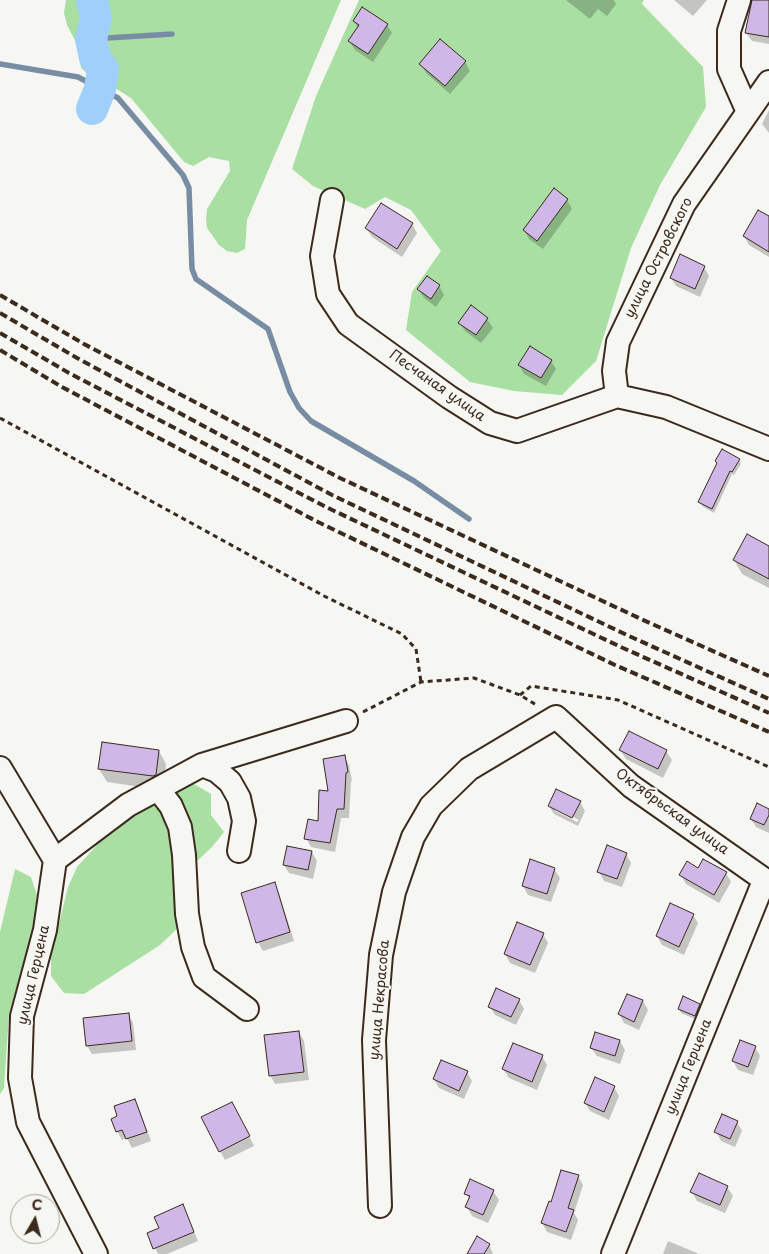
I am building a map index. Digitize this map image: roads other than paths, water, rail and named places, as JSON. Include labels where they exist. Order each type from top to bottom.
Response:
[{"type":"street","points":[[739,0],[729,31],[729,69],[748,112]]},
{"type":"street","name":"улица Островского","points":[[617,396],[614,371],[618,342],[684,204],[769,82]]},
{"type":"street","name":"Песчаная улица","points":[[332,200],[322,256],[328,294],[348,324],[448,397],[490,423],[517,431],[617,396]]},
{"type":"street","points":[[617,396],[666,407],[769,449]]},
{"type":"street","name":"Октябрьская улица","points":[[556,717],[631,786],[767,882]]},
{"type":"street","name":"улица Некрасова","points":[[380,1206],[374,1040],[380,965],[394,892],[413,837],[431,806],[469,769],[556,717]]},
{"type":"street","points":[[0,768],[55,860],[128,805],[202,765],[346,721]]},
{"type":"street","points":[[202,765],[217,771],[230,782],[239,798],[244,821],[239,851]]},
{"type":"street","points":[[158,789],[171,806],[180,827],[184,855],[187,914],[193,947],[204,977],[247,1009]]},
{"type":"street","name":"улица Герцена","points":[[55,860],[45,930],[22,1016],[20,1078],[28,1122],[96,1254]]},
{"type":"street","name":"улица Герцена","points":[[613,1254],[767,882]]},
{"type":"waterway","points":[[92,0],[96,18],[91,39],[95,58],[103,69],[100,89],[92,109]]},
{"type":"waterway","points":[[91,39],[172,34]]},
{"type":"waterway","points":[[0,64],[78,77],[118,98],[183,175],[189,188],[192,269],[196,279],[268,329],[290,392],[299,408],[311,421],[414,481],[469,519]]},
{"type":"railway","points":[[0,295],[84,344],[340,478],[641,619],[769,676]]},
{"type":"railway","points":[[0,313],[77,358],[332,495],[629,636],[769,699]]},
{"type":"railway","points":[[0,333],[69,373],[326,507],[623,648],[769,713]]},
{"type":"railway","points":[[0,350],[62,387],[318,522],[615,665],[769,732]]}]
